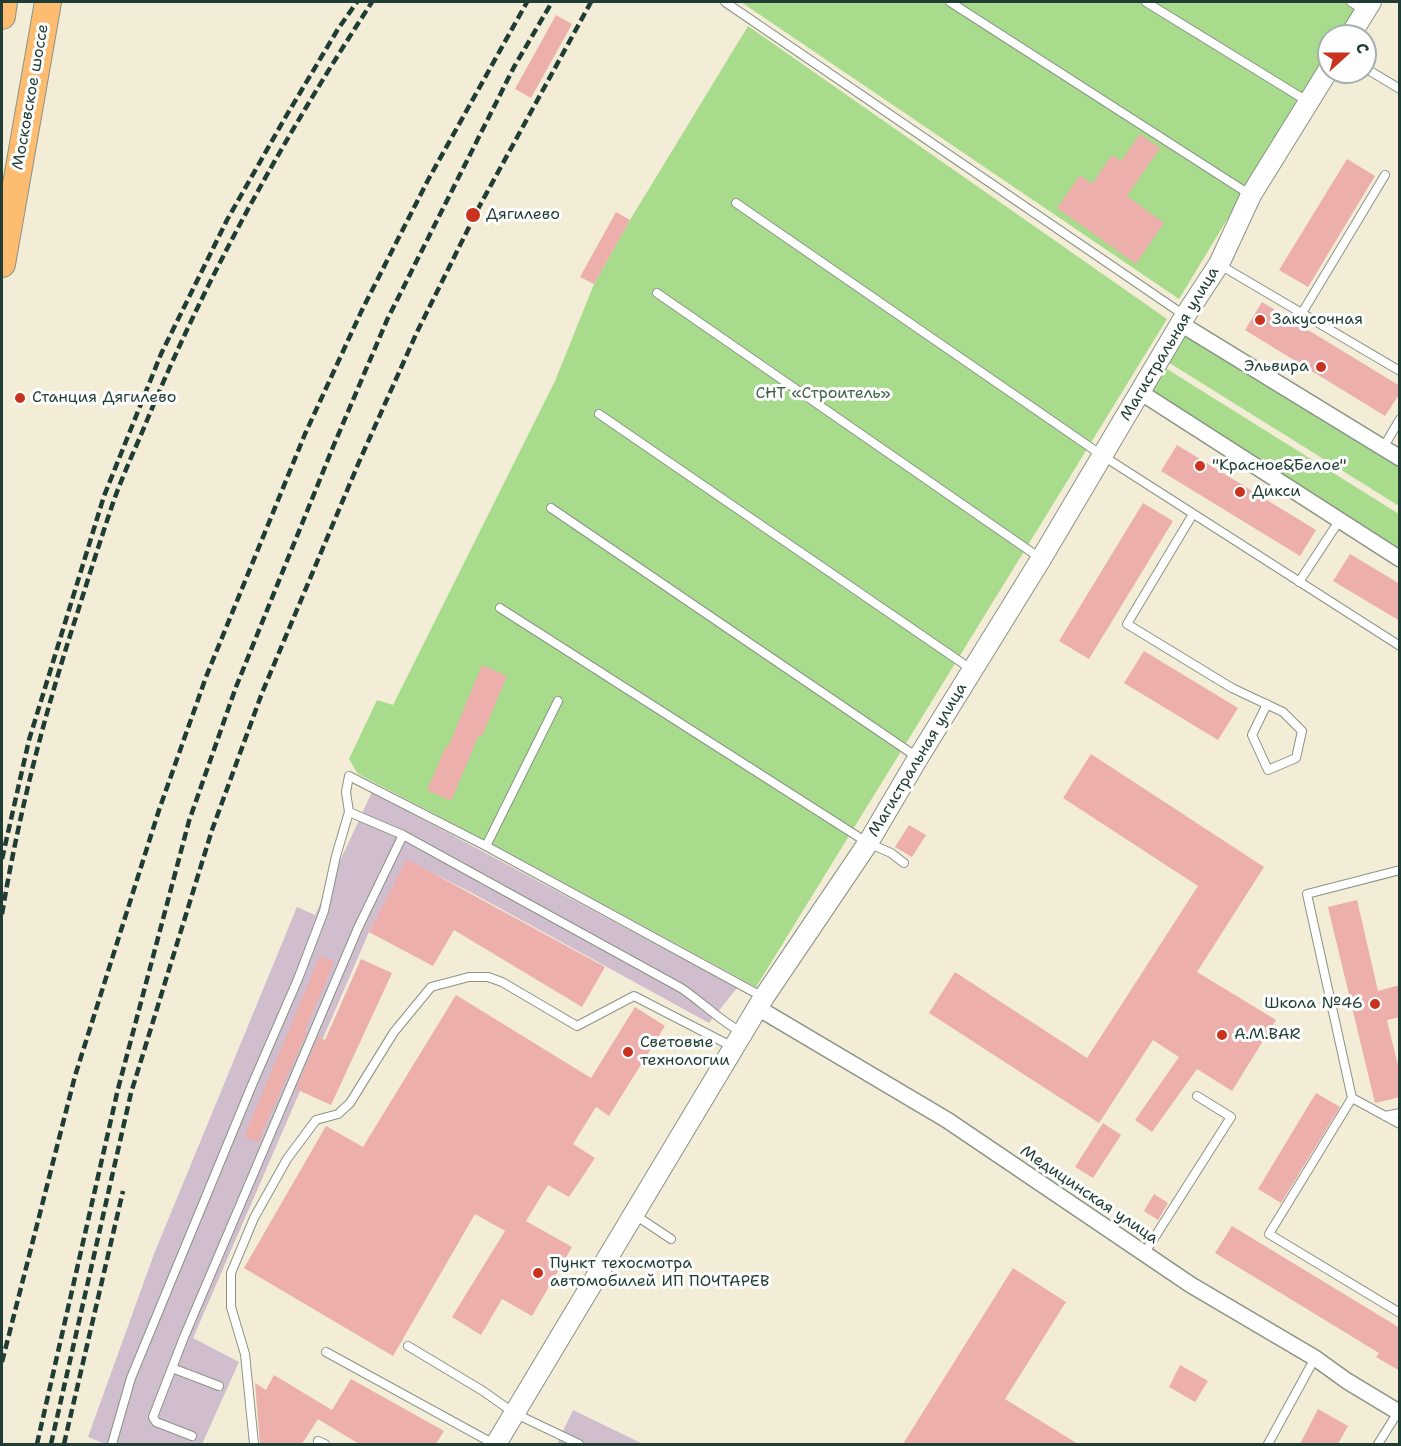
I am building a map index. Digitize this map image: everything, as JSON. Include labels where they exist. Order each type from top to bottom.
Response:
[{"type":"highway","points":[[2,16],[4,2]]},
{"type":"highway","name":"Московское шоссе","points":[[2,264],[48,2]]},
{"type":"street","points":[[1355,24],[1363,5]]},
{"type":"street","name":"Магистральная улица","points":[[496,1444],[761,1003],[868,843],[1041,558],[1219,264],[1251,195],[1320,84]]},
{"type":"street","points":[[1183,320],[1400,458]]},
{"type":"street","points":[[1140,392],[1400,559]]},
{"type":"street","name":"Медицинская улица","points":[[761,1003],[947,1120],[1191,1285],[1315,1358],[1347,1381],[1399,1412]]},
{"type":"lane","points":[[725,2],[1183,320]]},
{"type":"lane","points":[[950,2],[1251,195]]},
{"type":"lane","points":[[1146,2],[1309,102]]},
{"type":"lane","points":[[1377,75],[1400,89]]},
{"type":"lane","points":[[1302,313],[1385,175]]},
{"type":"lane","points":[[736,203],[1102,456],[1400,646]]},
{"type":"lane","points":[[1219,264],[1400,371]]},
{"type":"lane","points":[[657,292],[1041,558]]},
{"type":"lane","points":[[599,414],[972,670]]},
{"type":"lane","points":[[1383,447],[1400,419]]},
{"type":"lane","points":[[551,508],[918,758]]},
{"type":"lane","points":[[1193,514],[1127,624],[1232,688],[1267,704],[1283,712],[1302,731],[1296,758],[1268,770],[1252,735],[1267,704]]},
{"type":"lane","points":[[1299,582],[1339,521]]},
{"type":"lane","points":[[500,608],[868,843],[891,853],[904,863]]},
{"type":"lane","points":[[486,846],[558,701]]},
{"type":"lane","points":[[112,1444],[131,1378],[298,979],[324,911],[336,856],[349,812],[346,792],[349,776],[486,846],[761,1003]]},
{"type":"lane","points":[[349,812],[403,835],[681,988],[708,1007],[739,1040]]},
{"type":"lane","points":[[192,1436],[156,1422],[153,1417],[358,928],[403,835]]},
{"type":"lane","points":[[1400,870],[1307,894],[1352,1098],[1269,1234],[1400,1313]]},
{"type":"lane","points":[[254,1444],[245,1354],[231,1307],[231,1273],[254,1218],[287,1159],[316,1120],[338,1114],[350,1103],[394,1032],[431,987],[468,977],[488,977],[502,982],[577,1026],[634,996],[739,1040]]},
{"type":"lane","points":[[1144,1254],[1231,1117],[1197,1096]]},
{"type":"lane","points":[[1352,1098],[1400,1124]]},
{"type":"lane","points":[[1385,1116],[1400,1113]]},
{"type":"lane","points":[[635,1215],[671,1239]]},
{"type":"lane","points":[[408,1346],[483,1391],[514,1413],[579,1444]]},
{"type":"lane","points":[[326,1352],[496,1444]]},
{"type":"lane","points":[[1268,1444],[1315,1358]]},
{"type":"lane","points":[[172,1368],[219,1386]]},
{"type":"lane","points":[[1378,1444],[1399,1412]]},
{"type":"shaded area","points":[[372,792],[737,988],[709,1023],[474,894],[407,860],[369,932],[193,1338],[239,1362],[202,1444],[105,1444],[88,1437],[154,1254],[297,907],[315,915]]},
{"type":"shaded area","points":[[573,1410],[643,1444],[557,1444]]},
{"type":"green space","points":[[741,2],[1359,2],[1345,24],[1317,24],[1317,71],[1179,299]]},
{"type":"green space","name":"СНТ «Строитель»","points":[[748,26],[1167,319],[756,987],[358,774],[349,759],[377,700],[393,705],[555,381],[594,284],[630,220]]},
{"type":"green space","points":[[1183,328],[1399,463],[1399,506],[1163,359]]},
{"type":"green space","points":[[1159,364],[1399,514],[1399,553],[1142,393]]},
{"type":"building","points":[[556,15],[572,24],[531,98],[515,89]]},
{"type":"building","points":[[1140,134],[1160,148],[1127,196],[1164,223],[1136,264],[1057,208],[1080,175],[1092,184],[1112,155],[1121,161]]},
{"type":"building","points":[[1347,159],[1375,176],[1308,287],[1279,270]]},
{"type":"building","points":[[616,212],[630,220],[594,284],[580,277]]},
{"type":"building","points":[[1262,302],[1400,386],[1400,393],[1385,416],[1245,330]]},
{"type":"building","points":[[1177,445],[1316,530],[1300,556],[1161,471]]},
{"type":"building","points":[[1143,503],[1173,521],[1089,659],[1059,641]]},
{"type":"building","points":[[1350,554],[1400,584],[1400,621],[1333,581]]},
{"type":"building","points":[[1144,651],[1238,708],[1218,740],[1124,683]]},
{"type":"building","points":[[482,665],[507,676],[451,801],[427,790],[446,746],[448,747]]},
{"type":"building","points":[[1091,754],[1264,867],[1197,972],[1276,1020],[1232,1091],[1197,1069],[1152,1132],[1135,1120],[1179,1057],[1153,1040],[1099,1123],[929,1013],[955,972],[1087,1058],[1198,886],[1063,798]]},
{"type":"building","points":[[909,825],[926,835],[912,857],[895,847]]},
{"type":"building","points":[[407,859],[605,967],[582,1007],[454,930],[433,966],[369,932]]},
{"type":"building","name":"Школа №46","points":[[1357,900],[1378,991],[1400,985],[1400,1017],[1387,1020],[1400,1074],[1400,1097],[1375,1103],[1328,907]]},
{"type":"building","points":[[320,956],[334,962],[305,1031],[307,1032],[258,1142],[244,1137]]},
{"type":"building","points":[[361,959],[392,973],[331,1105],[296,1089],[318,1037],[325,1040]]},
{"type":"building","points":[[456,995],[591,1078],[635,1007],[665,1026],[609,1116],[596,1107],[573,1144],[595,1158],[569,1197],[548,1185],[526,1221],[572,1247],[532,1316],[502,1299],[481,1335],[452,1317],[505,1231],[475,1214],[393,1356],[244,1268],[326,1126],[363,1147]]},
{"type":"building","points":[[1316,1093],[1340,1107],[1281,1203],[1258,1189]]},
{"type":"building","points":[[1103,1123],[1121,1135],[1093,1178],[1075,1167]]},
{"type":"building","points":[[1154,1194],[1168,1203],[1158,1220],[1144,1211]]},
{"type":"building","points":[[1232,1226],[1400,1328],[1400,1371],[1376,1357],[1379,1353],[1215,1253]]},
{"type":"building","points":[[1013,1268],[1066,1302],[1005,1399],[1078,1444],[903,1444]]},
{"type":"building","points":[[1180,1365],[1208,1381],[1195,1402],[1169,1387]]},
{"type":"building","points":[[274,1375],[332,1410],[351,1379],[444,1431],[436,1444],[359,1444],[318,1419],[302,1444],[260,1444],[255,1383],[266,1390]]},
{"type":"building","points":[[1318,1409],[1348,1426],[1338,1444],[1300,1444]]},
{"type":"railway","points":[[2,859],[29,740],[104,496],[161,354],[227,220],[338,29],[357,2]]},
{"type":"railway","points":[[2,914],[16,838],[44,725],[65,651],[122,479],[172,363],[223,257],[279,153],[372,2]]},
{"type":"railway","points":[[2,1362],[75,1076],[159,810],[206,677],[305,434],[362,310],[428,180],[527,2]]},
{"type":"railway","points":[[37,1444],[118,1089],[189,821],[236,687],[387,320],[514,67],[552,2]]},
{"type":"railway","points":[[51,1444],[131,1093],[212,830],[262,693],[359,462],[417,332],[479,207],[591,2]]},
{"type":"railway","points":[[64,1444],[123,1191]]},
{"type":"place","name":"Дягилево","points":[[473,215]]},
{"type":"place","name":"Закусочная","points":[[1260,320]]},
{"type":"place","name":"Эльвира","points":[[1321,367]]},
{"type":"place","name":"Станция Дягилево","points":[[20,398]]},
{"type":"place","name":"\"Красное&Белое\"","points":[[1200,466]]},
{"type":"place","name":"Дикси","points":[[1240,492]]},
{"type":"place","name":"Школа №46","points":[[1375,1004]]},
{"type":"place","name":"А.М.BAR","points":[[1222,1035]]},
{"type":"place","name":"Световые технологии","points":[[628,1052]]},
{"type":"place","name":"Пункт техосмотра автомобилей ИП ПОЧТАРЕВ","points":[[538,1273]]}]
